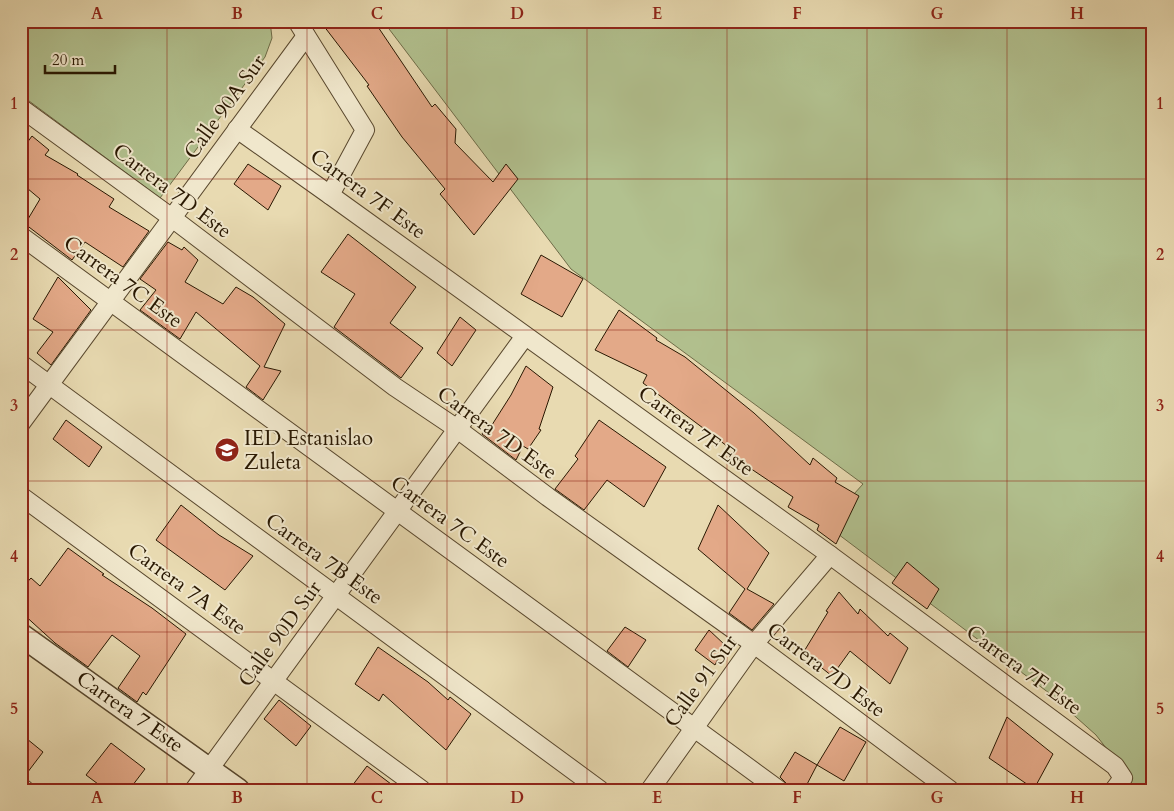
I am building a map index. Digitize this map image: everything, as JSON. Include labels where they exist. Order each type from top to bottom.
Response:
[{"type":"street","name":"Calle 90A Sur","points":[[21,423],[237,129],[301,28]]},
{"type":"street","points":[[301,28],[365,130],[330,194]]},
{"type":"street","name":"Carrera 7D Este","points":[[21,108],[172,218],[395,387],[456,428],[556,503],[754,644],[950,790]]},
{"type":"street","name":"Carrera 7F Este","points":[[237,129],[830,555],[1116,766],[1119,784]]},
{"type":"street","name":"Carrera 7C Este","points":[[21,236],[779,790]]},
{"type":"street","name":"Calle 90D Sur","points":[[194,790],[456,428],[525,336]]},
{"type":"street","name":"Carrera 7B Este","points":[[21,364],[600,790]]},
{"type":"street","name":"Carrera 7A Este","points":[[21,496],[422,790]]},
{"type":"street","name":"Calle 91 Sur","points":[[650,790],[754,644],[830,555]]},
{"type":"street","name":"Carrera 7 Este","points":[[21,635],[238,790]]},
{"type":"street","points":[[21,787],[25,790]]},
{"type":"green space","points":[[21,21],[270,21],[272,38],[265,57],[160,198],[21,95]]},
{"type":"green space","points":[[383,21],[1153,21],[1153,790],[1125,790],[1131,780],[1096,735],[1049,693],[826,525],[863,484],[571,269]]},
{"type":"building","points":[[320,21],[374,21],[432,107],[435,104],[456,129],[455,143],[493,182],[506,164],[518,179],[474,235],[440,194],[445,189],[402,137],[367,86],[369,85]]},
{"type":"building","points":[[32,136],[49,150],[45,155],[78,174],[114,199],[109,207],[149,231],[123,267],[85,242],[72,260],[25,224],[40,199],[21,183],[21,151]]},
{"type":"building","points":[[248,164],[281,186],[268,210],[234,184]]},
{"type":"building","points":[[348,234],[416,287],[390,323],[423,348],[401,378],[334,327],[355,294],[321,272]]},
{"type":"building","points":[[168,242],[182,250],[184,247],[198,260],[185,282],[223,304],[236,287],[253,297],[285,324],[264,367],[281,371],[263,400],[246,387],[260,366],[196,312],[180,339],[140,310],[156,290],[140,279]]},
{"type":"building","points":[[541,255],[583,279],[562,317],[521,294]]},
{"type":"building","points":[[58,277],[91,310],[51,365],[37,353],[53,332],[33,319]]},
{"type":"building","points":[[619,310],[657,338],[656,340],[685,357],[754,413],[810,465],[813,458],[837,478],[835,482],[859,496],[836,544],[817,530],[819,525],[788,507],[793,497],[732,456],[735,452],[643,383],[647,375],[595,350]]},
{"type":"building","points":[[460,317],[476,330],[452,366],[437,353]]},
{"type":"building","points":[[526,366],[553,387],[539,429],[541,430],[528,449],[523,446],[516,460],[482,434],[487,425],[490,428],[511,395]]},
{"type":"building","points":[[66,420],[102,447],[89,467],[53,439]]},
{"type":"building","points":[[599,420],[666,467],[644,507],[607,480],[584,510],[555,489],[578,459],[575,456]]},
{"type":"building","points":[[181,505],[219,535],[253,556],[225,590],[156,540]]},
{"type":"building","points":[[718,505],[769,553],[747,589],[774,604],[752,630],[729,613],[745,589],[698,549]]},
{"type":"building","points":[[68,548],[104,574],[102,575],[152,608],[186,634],[146,695],[143,692],[137,702],[118,688],[140,656],[112,635],[88,667],[55,643],[21,612],[21,589],[31,578],[40,586]]},
{"type":"building","points":[[907,562],[939,589],[927,609],[892,583]]},
{"type":"building","points":[[839,592],[858,614],[860,609],[888,636],[890,633],[908,648],[890,684],[850,651],[832,676],[803,653],[828,612],[826,611]]},
{"type":"building","points":[[625,627],[646,640],[628,667],[607,651]]},
{"type":"building","points":[[709,630],[725,645],[715,665],[695,650]]},
{"type":"building","points":[[378,647],[428,682],[448,700],[450,697],[471,714],[446,750],[383,694],[379,701],[355,684]]},
{"type":"building","points":[[279,700],[311,726],[296,746],[264,719]]},
{"type":"building","points":[[1007,717],[1053,754],[1034,789],[989,758]]},
{"type":"building","points":[[840,727],[866,742],[844,781],[817,765]]},
{"type":"building","points":[[21,734],[43,752],[24,777],[21,777]]},
{"type":"building","points":[[111,743],[145,769],[129,790],[106,790],[86,775]]},
{"type":"building","points":[[795,752],[817,765],[804,790],[793,790],[780,777]]},
{"type":"building","points":[[367,766],[399,790],[349,790]]},
{"type":"place","name":"IED Estanislao Zuleta","points":[[227,450]]}]
